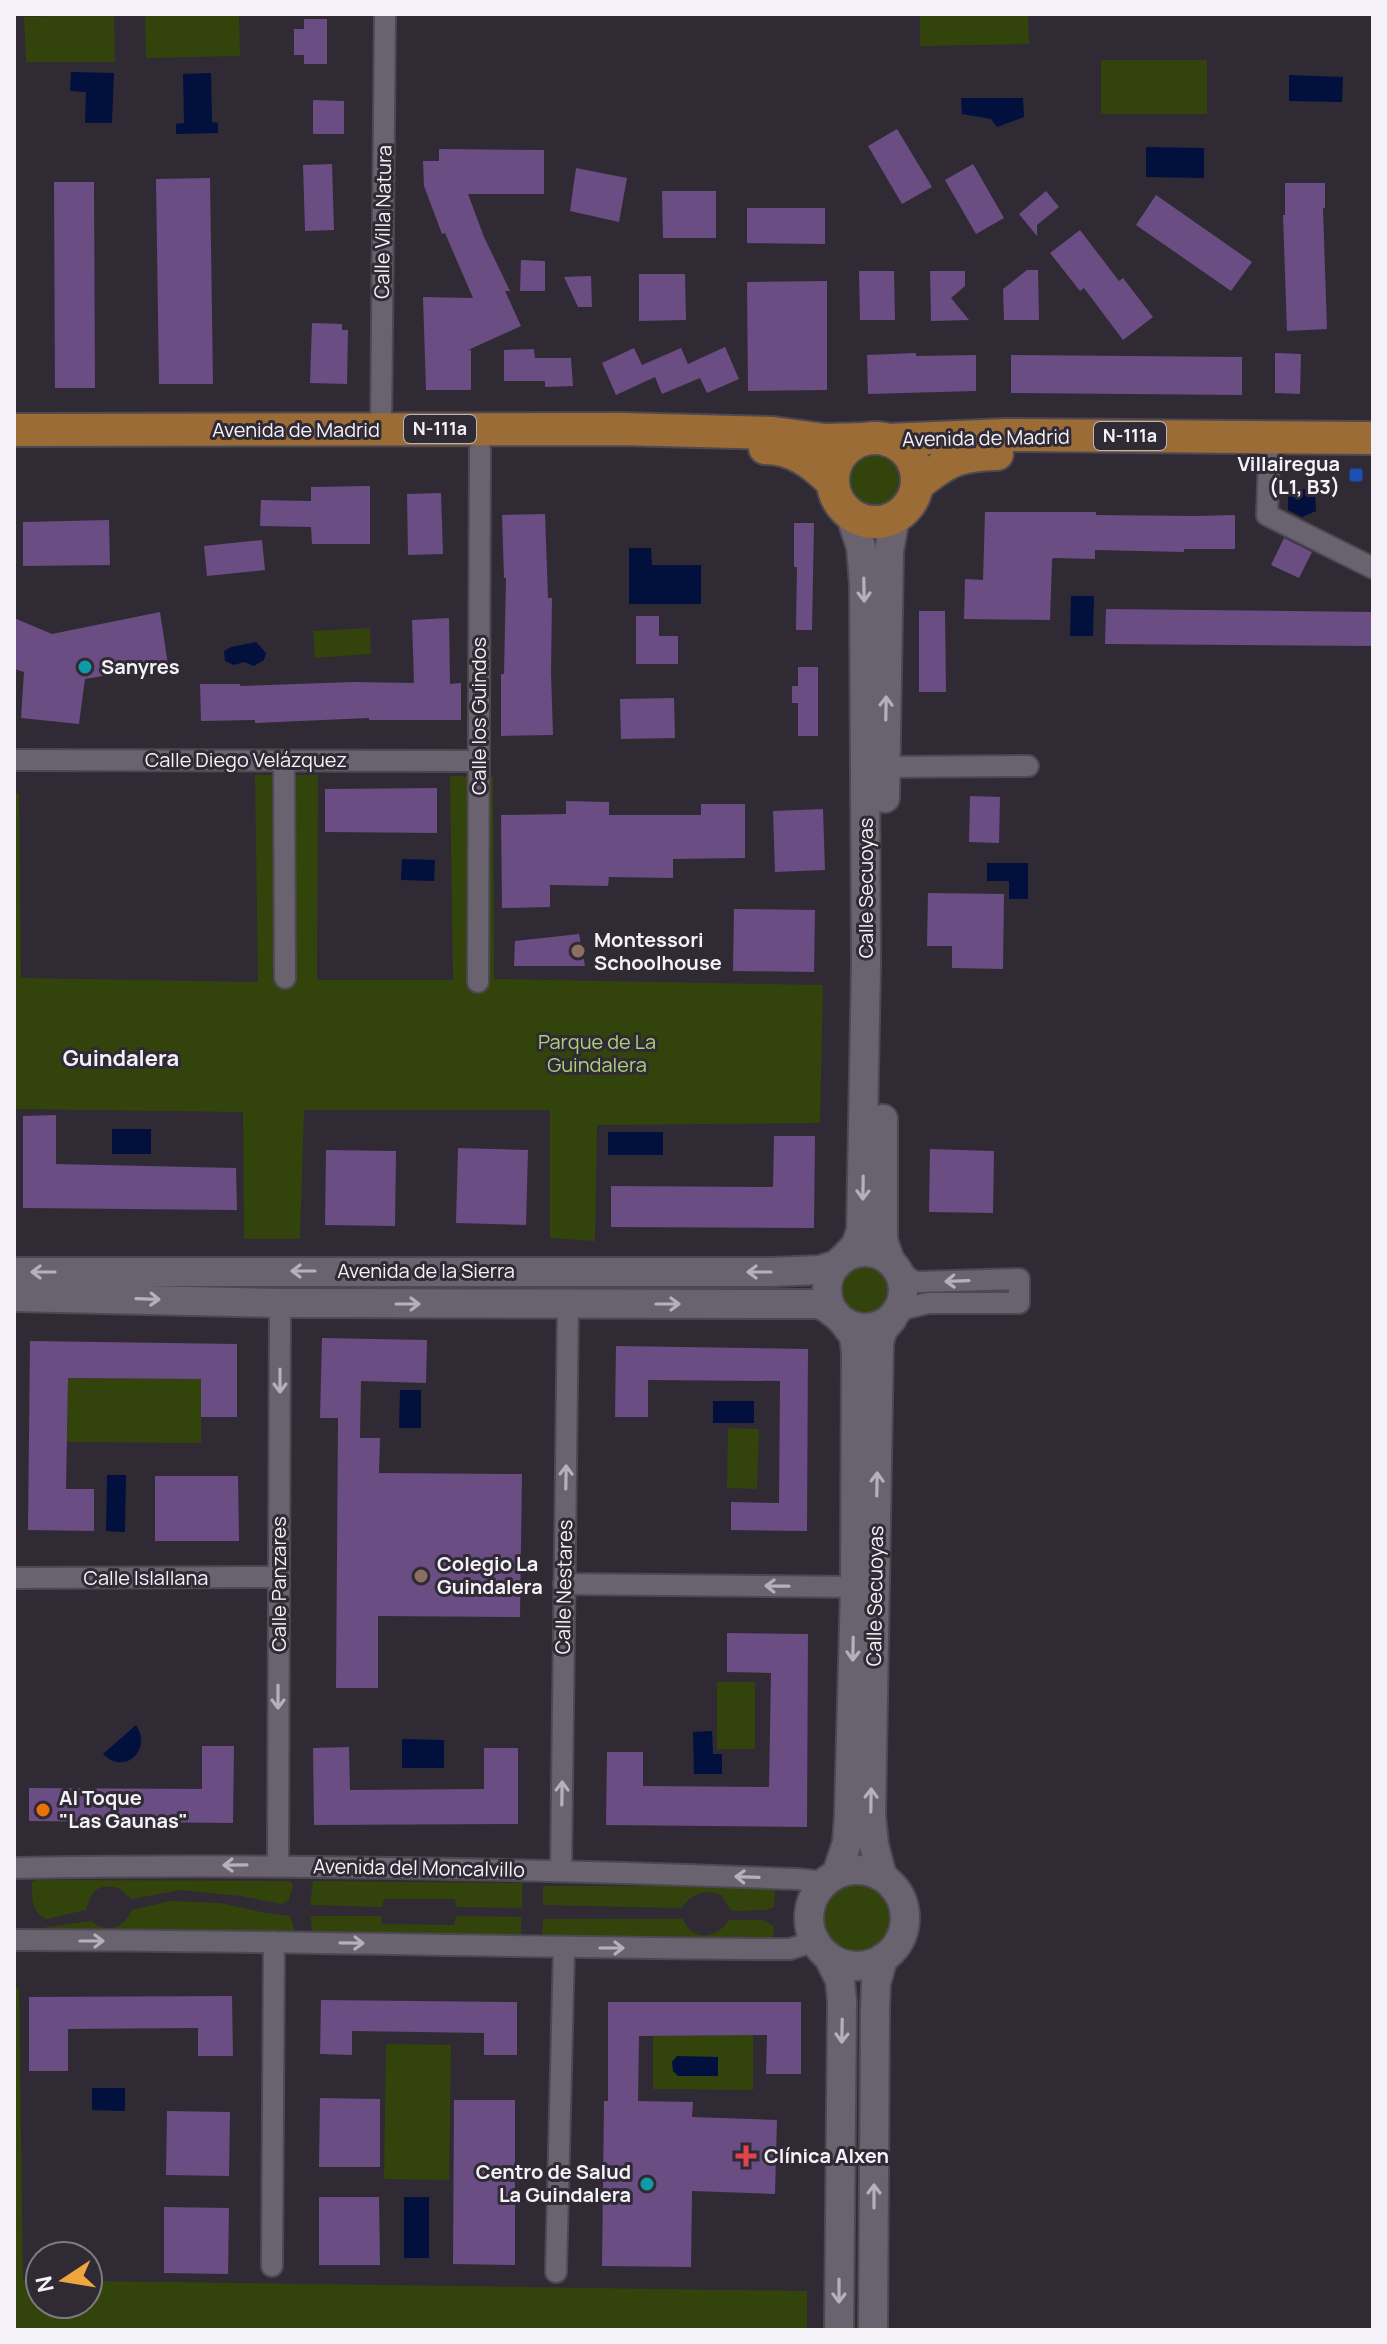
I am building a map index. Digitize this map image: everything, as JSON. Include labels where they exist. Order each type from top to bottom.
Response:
[{"type":"main road","name":"Avenida de Madrid","points":[[14,430],[621,429],[751,432],[825,440],[1006,435],[1373,438]]},
{"type":"main road","points":[[833,483],[838,461],[845,451],[876,440],[900,447],[910,457],[916,470],[917,485]]},
{"type":"main road","name":"Avenida de Madrid","points":[[14,450],[777,448],[800,456],[833,483]]},
{"type":"main road","name":"Avenida de Madrid","points":[[917,485],[943,464],[973,454],[1373,457]]},
{"type":"main road","name":"N-111a","points":[[833,483],[841,506],[850,514]]},
{"type":"main road","name":"N-111a","points":[[895,517],[906,509],[917,485]]},
{"type":"main road","points":[[850,514],[872,522],[895,517]]},
{"type":"main road","name":"Calle Secuoyas","points":[[840,1262],[856,1245],[861,1231],[866,965],[864,584],[861,547],[850,514]]},
{"type":"main road","name":"Calle Secuoyas","points":[[894,1266],[884,1246],[882,1232],[885,767],[889,551],[895,517]]},
{"type":"main road","points":[[867,1252],[879,1254],[894,1266],[903,1284],[903,1297],[895,1314],[881,1326],[868,1329],[856,1328],[838,1317],[828,1300],[826,1287],[829,1275],[840,1262],[854,1253],[867,1252]]},
{"type":"main road","name":"Avenida de la Sierra","points":[[14,1272],[771,1272],[820,1270],[840,1262]]},
{"type":"main road","name":"Avenida de la Sierra","points":[[14,1297],[280,1303],[817,1304],[838,1317]]},
{"type":"main road","name":"Calle Secuoyas","points":[[882,1876],[871,1816],[879,1342],[883,1329],[895,1314]]},
{"type":"main road","name":"Calle Secuoyas","points":[[831,1878],[847,1843],[855,1587],[856,1352],[854,1336],[838,1317]]},
{"type":"main road","points":[[822,1949],[841,1963],[856,1966],[883,1958],[899,1941],[904,1927],[905,1913],[894,1886],[868,1870],[853,1870],[831,1878],[815,1895],[810,1910],[810,1926],[822,1949],[840,1980],[842,2002],[839,2330]]},
{"type":"main road","points":[[873,2330],[875,2002],[876,1983],[883,1958]]},
{"type":"street","name":"Calle Villa Natura","points":[[381,430],[385,14]]},
{"type":"street","name":"Calle los Guindos","points":[[478,982],[480,449]]},
{"type":"street","points":[[1269,456],[1267,515],[1373,568]]},
{"type":"street","name":"Calle Diego Velázquez","points":[[14,760],[478,761]]},
{"type":"street","points":[[284,761],[285,978]]},
{"type":"street","points":[[885,767],[1028,766]]},
{"type":"street","points":[[894,1266],[919,1282],[1019,1279],[1019,1303],[920,1304],[895,1314]]},
{"type":"street","name":"Calle Panzares","points":[[278,1865],[280,1303]]},
{"type":"street","name":"Calle Nestares","points":[[561,1871],[568,1303]]},
{"type":"street","name":"Calle Islallana","points":[[14,1578],[279,1577]]},
{"type":"street","points":[[564,1584],[855,1587]]},
{"type":"street","name":"Avenida del Moncalvillo","points":[[14,1868],[278,1865],[831,1878]]},
{"type":"street","points":[[14,1940],[822,1949]]},
{"type":"street","points":[[272,2266],[274,1942]]},
{"type":"street","points":[[556,2272],[564,1948]]},
{"type":"green space","points":[[114,14],[115,62],[26,62],[24,17]]},
{"type":"green space","points":[[145,14],[239,14],[240,56],[146,58]]},
{"type":"green space","points":[[920,14],[1028,14],[1029,44],[920,46]]},
{"type":"green space","points":[[1101,60],[1207,60],[1207,114],[1101,114]]},
{"type":"green space","points":[[874,454],[893,462],[901,481],[893,500],[874,508],[855,500],[847,481],[855,462]]},
{"type":"green space","points":[[370,628],[371,654],[315,658],[313,631]]},
{"type":"green space","name":"Parque de La Guindalera","points":[[255,775],[318,775],[317,980],[453,980],[450,776],[493,777],[494,979],[823,985],[820,1123],[597,1125],[595,1241],[550,1238],[550,1110],[304,1110],[300,1239],[244,1239],[243,1112],[14,1109],[14,793],[19,793],[21,978],[258,982]]},
{"type":"green space","points":[[870,1257],[893,1273],[902,1289],[902,1298],[891,1313],[875,1325],[866,1327],[851,1319],[835,1304],[832,1287],[846,1266]]},
{"type":"green space","points":[[68,1378],[201,1379],[201,1443],[67,1442]]},
{"type":"green space","points":[[728,1428],[759,1429],[757,1489],[727,1488]]},
{"type":"green space","points":[[717,1682],[755,1682],[755,1749],[717,1749]]},
{"type":"green space","points":[[855,1875],[877,1881],[891,1893],[899,1908],[900,1924],[895,1940],[885,1952],[870,1961],[851,1962],[822,1950],[816,1924],[815,1912],[821,1893],[840,1879]]},
{"type":"green space","points":[[290,1881],[293,1885],[289,1900],[281,1904],[181,1890],[131,1899],[119,1888],[105,1887],[93,1893],[86,1910],[46,1919],[33,1904],[32,1882]]},
{"type":"green space","points":[[313,1881],[522,1883],[522,1908],[456,1907],[455,1899],[384,1899],[382,1907],[310,1905]]},
{"type":"green space","points":[[543,1886],[775,1886],[774,1907],[731,1911],[721,1895],[709,1892],[694,1896],[681,1908],[543,1905]]},
{"type":"green space","points":[[170,1901],[220,1903],[290,1916],[294,1938],[31,1935],[34,1929],[91,1921],[114,1928],[124,1922],[132,1910]]},
{"type":"green space","points":[[311,1916],[381,1916],[382,1924],[454,1925],[456,1916],[521,1917],[521,1941],[312,1940]]},
{"type":"green space","points":[[543,1919],[683,1919],[690,1930],[701,1935],[717,1931],[729,1920],[763,1920],[774,1926],[773,1943],[542,1941]]},
{"type":"green space","points":[[14,1985],[19,1989],[24,2320],[104,2320],[104,2281],[807,2291],[807,2330],[14,2330]]},
{"type":"green space","points":[[753,2035],[753,2090],[653,2089],[653,2036]]},
{"type":"green space","points":[[386,2044],[451,2045],[449,2180],[384,2179]]},
{"type":"water","points":[[71,72],[114,73],[112,123],[85,123],[86,92],[70,91]]},
{"type":"water","points":[[211,73],[212,122],[218,123],[218,133],[176,134],[176,124],[184,123],[183,74]]},
{"type":"water","points":[[1289,75],[1343,77],[1342,102],[1289,101]]},
{"type":"water","points":[[961,98],[1023,98],[1024,117],[997,127],[991,119],[962,114]]},
{"type":"water","points":[[1146,147],[1204,148],[1204,178],[1146,177]]},
{"type":"water","points":[[1288,489],[1305,489],[1315,495],[1316,511],[1302,517],[1288,510]]},
{"type":"water","points":[[629,548],[651,548],[652,565],[701,565],[701,604],[629,604]]},
{"type":"water","points":[[1071,596],[1094,596],[1093,636],[1070,636]]},
{"type":"water","points":[[256,642],[266,653],[264,660],[254,666],[244,662],[234,665],[225,661],[224,651]]},
{"type":"water","points":[[402,859],[435,860],[434,881],[401,880]]},
{"type":"water","points":[[987,863],[1028,863],[1028,899],[1009,899],[1009,881],[987,881]]},
{"type":"water","points":[[112,1129],[151,1129],[151,1154],[112,1154]]},
{"type":"water","points":[[608,1132],[663,1132],[663,1155],[608,1155]]},
{"type":"water","points":[[400,1390],[421,1390],[421,1428],[399,1428]]},
{"type":"water","points":[[713,1401],[754,1401],[754,1423],[713,1423]]},
{"type":"water","points":[[107,1475],[126,1475],[125,1532],[106,1531]]},
{"type":"water","points":[[136,1725],[141,1743],[134,1757],[119,1762],[103,1754]]},
{"type":"water","points":[[712,1731],[713,1754],[722,1754],[722,1774],[694,1774],[693,1732]]},
{"type":"water","points":[[402,1739],[444,1740],[444,1768],[402,1768]]},
{"type":"water","points":[[677,2056],[718,2057],[718,2076],[678,2076],[673,2071],[672,2062]]},
{"type":"water","points":[[92,2088],[125,2088],[125,2111],[92,2110]]},
{"type":"water","points":[[404,2197],[429,2197],[429,2258],[404,2258]]},
{"type":"building","points":[[304,19],[327,19],[327,64],[304,64],[304,55],[294,55],[294,29],[304,29]]},
{"type":"building","points":[[313,100],[344,101],[344,134],[313,134]]},
{"type":"building","points":[[897,129],[932,187],[902,204],[868,146]]},
{"type":"building","points":[[439,149],[544,150],[544,194],[468,194],[484,237],[510,291],[505,291],[521,326],[468,350],[471,350],[471,390],[426,390],[423,297],[473,298],[445,233],[442,234],[424,186],[423,161],[439,161]]},
{"type":"building","points":[[332,164],[334,230],[305,231],[303,165]]},
{"type":"building","points":[[973,164],[1004,218],[976,234],[945,180]]},
{"type":"building","points":[[576,168],[627,178],[619,222],[570,211]]},
{"type":"building","points":[[210,178],[213,384],[159,384],[156,179]]},
{"type":"building","points":[[54,182],[94,182],[95,388],[55,388]]},
{"type":"building","points":[[1285,183],[1325,183],[1327,329],[1287,331],[1283,215]]},
{"type":"building","points":[[662,191],[716,191],[716,238],[663,238]]},
{"type":"building","points":[[1046,191],[1059,207],[1037,225],[1037,236],[1019,214]]},
{"type":"building","points":[[1156,195],[1252,262],[1231,291],[1136,225]]},
{"type":"building","points":[[747,208],[825,208],[825,244],[747,243]]},
{"type":"building","points":[[1080,230],[1119,281],[1123,278],[1153,317],[1123,340],[1084,288],[1080,291],[1050,253]]},
{"type":"building","points":[[521,260],[545,261],[545,291],[520,291]]},
{"type":"building","points":[[1027,270],[1038,270],[1039,320],[1004,320],[1003,289]]},
{"type":"building","points":[[859,271],[894,271],[895,320],[860,320]]},
{"type":"building","points":[[930,271],[965,271],[965,286],[951,298],[969,320],[931,321]]},
{"type":"building","points":[[639,274],[685,274],[686,320],[639,321]]},
{"type":"building","points":[[591,276],[592,307],[578,307],[564,277]]},
{"type":"building","points":[[827,281],[827,390],[748,391],[747,282]]},
{"type":"building","points":[[312,323],[342,324],[342,330],[348,330],[347,384],[310,383]]},
{"type":"building","points":[[725,347],[739,379],[707,393],[700,378],[662,394],[655,377],[616,395],[602,363],[634,348],[642,365],[681,348],[688,364]]},
{"type":"building","points":[[534,349],[535,358],[571,358],[573,386],[545,387],[545,381],[504,381],[504,350]]},
{"type":"building","points":[[916,353],[916,356],[976,355],[976,391],[868,394],[867,355]]},
{"type":"building","points":[[1275,353],[1301,354],[1300,394],[1275,393]]},
{"type":"building","points":[[1011,355],[1242,357],[1242,395],[1011,393]]},
{"type":"building","points":[[370,486],[370,544],[312,544],[311,527],[260,526],[261,500],[311,501],[311,487]]},
{"type":"building","points":[[441,493],[443,554],[408,555],[407,494]]},
{"type":"building","points":[[985,512],[1235,515],[1235,549],[1184,549],[1184,552],[1095,550],[1095,559],[1054,558],[1050,620],[964,619],[965,579],[983,580]]},
{"type":"building","points":[[545,514],[548,598],[552,598],[553,735],[501,736],[506,578],[502,515]]},
{"type":"building","points":[[109,520],[110,565],[23,566],[23,522]]},
{"type":"building","points":[[794,523],[814,523],[812,630],[796,630]]},
{"type":"building","points":[[1284,538],[1312,552],[1299,578],[1271,565]]},
{"type":"building","points":[[262,540],[265,570],[207,576],[204,546]]},
{"type":"building","points":[[1106,609],[1373,612],[1373,646],[1105,644]]},
{"type":"building","points":[[919,611],[945,611],[946,692],[919,692]]},
{"type":"building","name":"Sanyres","points":[[160,612],[168,665],[85,679],[79,724],[21,718],[24,672],[14,669],[14,618],[52,634]]},
{"type":"building","points":[[636,616],[659,616],[659,636],[678,636],[678,664],[636,664]]},
{"type":"building","points":[[449,618],[450,684],[461,683],[461,720],[201,721],[200,684],[414,683],[412,620]]},
{"type":"building","points":[[798,667],[818,667],[818,736],[798,736],[798,703],[792,703],[792,686],[798,686]]},
{"type":"building","points":[[674,698],[675,738],[621,739],[620,699]]},
{"type":"building","points":[[437,788],[437,833],[325,832],[325,789]]},
{"type":"building","points":[[970,796],[1000,797],[999,843],[969,842]]},
{"type":"building","points":[[566,801],[609,802],[609,815],[701,815],[701,804],[745,804],[745,858],[673,859],[673,878],[609,877],[608,886],[550,885],[550,907],[502,908],[501,815],[566,814]]},
{"type":"building","points":[[823,809],[825,870],[775,872],[773,811]]},
{"type":"building","points":[[928,893],[1004,894],[1003,969],[952,968],[952,946],[927,946]]},
{"type":"building","points":[[734,909],[815,910],[814,972],[733,971]]},
{"type":"building","points":[[579,934],[585,966],[514,966],[515,941]]},
{"type":"building","points":[[56,1115],[56,1164],[236,1168],[237,1210],[23,1208],[23,1116]]},
{"type":"building","points":[[774,1136],[815,1136],[814,1228],[611,1227],[611,1186],[773,1187]]},
{"type":"building","points":[[458,1148],[528,1150],[526,1225],[456,1223]]},
{"type":"building","points":[[930,1149],[994,1151],[993,1213],[929,1212]]},
{"type":"building","points":[[326,1150],[396,1151],[395,1226],[325,1225]]},
{"type":"building","points":[[322,1338],[427,1340],[426,1383],[361,1381],[360,1438],[380,1438],[379,1473],[522,1474],[520,1617],[378,1616],[378,1688],[336,1688],[338,1418],[320,1418]]},
{"type":"building","points":[[30,1341],[237,1344],[237,1417],[201,1417],[201,1379],[68,1378],[66,1489],[94,1489],[94,1531],[28,1530]]},
{"type":"building","points":[[616,1346],[808,1349],[807,1531],[731,1530],[731,1502],[779,1503],[780,1381],[648,1380],[648,1417],[615,1417]]},
{"type":"building","points":[[155,1476],[238,1476],[239,1541],[155,1541]]},
{"type":"building","points":[[727,1633],[808,1634],[807,1827],[606,1825],[607,1752],[643,1752],[643,1786],[769,1787],[771,1673],[727,1672]]},
{"type":"building","points":[[202,1746],[234,1746],[233,1823],[29,1821],[29,1788],[202,1789]]},
{"type":"building","points":[[349,1747],[350,1790],[484,1789],[484,1748],[518,1748],[518,1824],[314,1825],[313,1748]]},
{"type":"building","points":[[232,1996],[233,2056],[198,2056],[198,2028],[68,2029],[68,2071],[29,2071],[29,1997]]},
{"type":"building","points":[[321,2000],[517,2002],[517,2055],[484,2055],[484,2033],[352,2031],[352,2055],[320,2054]]},
{"type":"building","points":[[608,2002],[801,2002],[801,2074],[766,2074],[767,2035],[639,2036],[638,2101],[693,2102],[692,2117],[777,2120],[775,2194],[692,2191],[691,2267],[602,2266]]},
{"type":"building","points":[[320,2098],[380,2099],[380,2167],[319,2167]]},
{"type":"building","points":[[454,2100],[515,2100],[515,2265],[453,2264]]},
{"type":"building","points":[[167,2111],[230,2112],[229,2176],[166,2175]]},
{"type":"building","points":[[319,2197],[379,2197],[380,2265],[319,2265]]},
{"type":"building","points":[[164,2207],[229,2208],[228,2274],[164,2273]]},
{"type":"place","name":"Villairegua (L1, B3)","points":[[1356,475]]},
{"type":"place","name":"Sanyres","points":[[85,667]]},
{"type":"place","name":"Montessori Schoolhouse","points":[[578,951]]},
{"type":"place","name":"Colegio La Guindalera","points":[[421,1576]]},
{"type":"place","name":"Al Toque \"Las Gaunas\"","points":[[43,1810]]},
{"type":"place","name":"Clínica Alxen","points":[[746,2156]]},
{"type":"place","name":"Centro de Salud La Guindalera","points":[[647,2184]]},
{"type":"district","name":"Guindalera","points":[[121,1058]]}]
